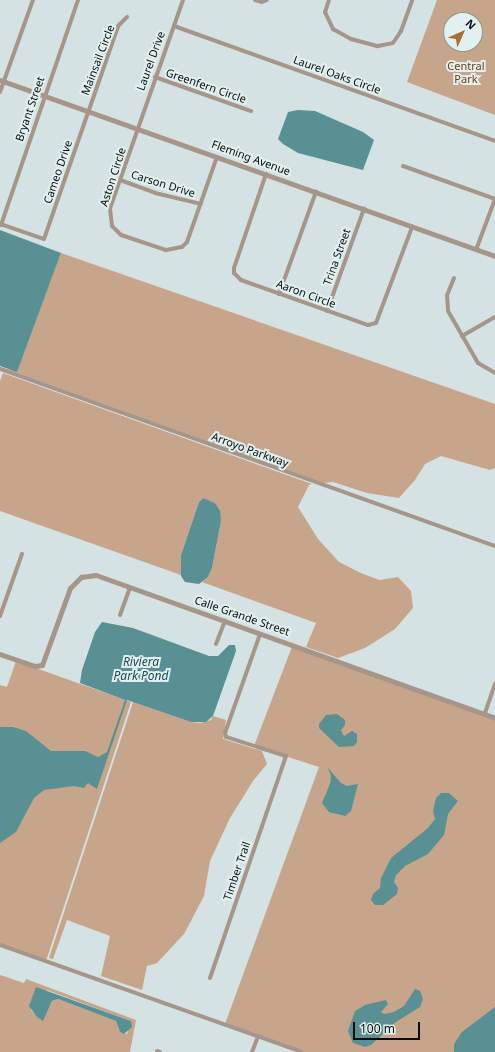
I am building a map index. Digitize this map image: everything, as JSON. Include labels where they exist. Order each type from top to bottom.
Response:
[{"type":"street","points":[[0,92],[2,80],[33,0]]},
{"type":"street","name":"Bryant Street","points":[[0,224],[78,0]]},
{"type":"street","name":"Laurel Drive","points":[[137,128],[183,0]]},
{"type":"street","points":[[255,0],[262,2],[267,0]]},
{"type":"street","points":[[328,0],[325,12],[333,29],[352,39],[378,46],[393,43],[401,31],[412,0]]},
{"type":"street","name":"Mainsail Circle","points":[[88,110],[118,26],[127,17]]},
{"type":"street","name":"Laurel Oaks Circle","points":[[174,26],[495,141]]},
{"type":"street","name":"Greenfern Circle","points":[[155,77],[251,111]]},
{"type":"street","name":"Fleming Avenue","points":[[2,80],[495,256]]},
{"type":"street","name":"Cameo Drive","points":[[0,224],[44,239],[88,110]]},
{"type":"street","name":"Aston Circle","points":[[137,128],[110,209],[112,226],[121,235],[166,250],[176,250],[187,242],[217,157]]},
{"type":"street","points":[[403,166],[495,199],[476,250]]},
{"type":"street","name":"Aaron Circle","points":[[266,174],[234,273],[241,280],[279,294],[368,325],[376,323],[412,227]]},
{"type":"street","name":"Carson Drive","points":[[120,180],[155,193],[201,204]]},
{"type":"street","points":[[279,294],[316,192]]},
{"type":"street","name":"Trina Street","points":[[327,311],[364,209]]},
{"type":"street","points":[[454,278],[446,304],[478,363],[495,373]]},
{"type":"street","points":[[462,336],[495,317]]},
{"type":"street","points":[[0,375],[1,370]]},
{"type":"street","name":"Arroyo Parkway","points":[[1,370],[495,546]]},
{"type":"street","points":[[0,616],[22,554]]},
{"type":"street","name":"Calle Grande Street","points":[[0,654],[34,666],[42,665],[74,581],[88,574],[225,621],[485,713],[495,718]]},
{"type":"street","points":[[120,614],[130,588]]},
{"type":"street","points":[[216,644],[225,621]]},
{"type":"street","name":"Timber Trail","points":[[210,978],[286,756],[226,737],[225,728],[260,634]]},
{"type":"street","points":[[485,713],[495,684]]},
{"type":"street","points":[[0,945],[302,1052]]},
{"type":"street","points":[[252,1052],[258,1036]]},
{"type":"green space","name":"Central Park","points":[[437,0],[495,0],[495,115],[407,82]]},
{"type":"green space","points":[[61,253],[495,404],[495,468],[490,470],[441,456],[425,464],[415,480],[399,498],[367,493],[333,482],[324,483],[3,368],[17,371]]},
{"type":"green space","points":[[3,373],[312,484],[309,485],[298,507],[318,539],[339,562],[363,574],[380,580],[398,577],[411,591],[413,608],[395,629],[365,648],[338,658],[306,647],[316,623],[202,582],[208,577],[212,568],[221,521],[215,503],[203,498],[199,502],[181,555],[181,575],[0,511],[0,381]]},
{"type":"green space","points":[[293,644],[495,718],[495,1052],[303,1052],[225,1024],[319,767],[254,746]]},
{"type":"green space","points":[[16,661],[131,702],[46,961],[0,945],[0,685],[7,687]]},
{"type":"green space","points":[[133,702],[191,722],[200,723],[211,720],[213,716],[226,720],[223,739],[262,751],[267,764],[253,781],[230,818],[210,861],[204,896],[184,934],[157,963],[147,966],[142,990],[101,976],[110,936],[67,920],[53,959],[49,958]]},
{"type":"green space","points":[[0,975],[24,983],[26,979],[136,1020],[130,1052],[0,1052]],"holes":[[[47,990],[131,1021],[127,1034],[120,1032],[116,1021],[58,999],[52,1001],[43,1020],[31,1010]]]},
{"type":"water","points":[[298,110],[315,111],[363,132],[374,140],[363,170],[298,153],[283,144],[278,139],[288,112]]},
{"type":"water","points":[[0,230],[61,253],[17,372],[0,366]]},
{"type":"water","points":[[203,498],[215,503],[220,511],[221,521],[212,568],[208,577],[199,584],[185,582],[181,576],[181,555],[199,502]]},
{"type":"water","name":"Riviera Park Pond","points":[[102,622],[133,628],[209,656],[218,656],[229,645],[235,645],[236,651],[213,716],[206,722],[191,722],[127,700],[97,789],[88,783],[84,788],[74,786],[44,790],[34,798],[16,832],[0,843],[0,727],[13,727],[26,731],[51,751],[85,751],[98,757],[107,752],[125,700],[80,683],[82,670],[95,632]]},
{"type":"water","points":[[337,714],[345,720],[345,725],[341,730],[344,736],[352,731],[357,734],[357,742],[354,746],[339,747],[319,728],[319,724],[326,715]]},
{"type":"water","points":[[328,768],[341,783],[347,786],[358,784],[351,811],[345,816],[329,812],[322,803],[330,784],[331,776]]},
{"type":"water","points":[[441,793],[449,793],[458,801],[448,814],[444,835],[428,854],[405,866],[396,875],[394,882],[398,888],[397,894],[383,905],[375,905],[371,900],[373,894],[380,888],[381,878],[391,858],[428,828],[435,819],[433,811],[436,798]]},
{"type":"water","points":[[36,987],[131,1021],[132,1027],[124,1034],[120,1032],[116,1021],[58,999],[52,1001],[43,1021],[37,1017],[29,1006]]},
{"type":"water","points":[[415,989],[420,991],[423,999],[420,1007],[396,1022],[371,1045],[365,1047],[353,1043],[348,1031],[355,1011],[365,1005],[386,1000],[388,1004],[381,1012],[384,1014],[394,1012],[404,1006]]},
{"type":"water","points":[[495,1007],[495,1052],[454,1052],[454,1044],[462,1032]]}]
